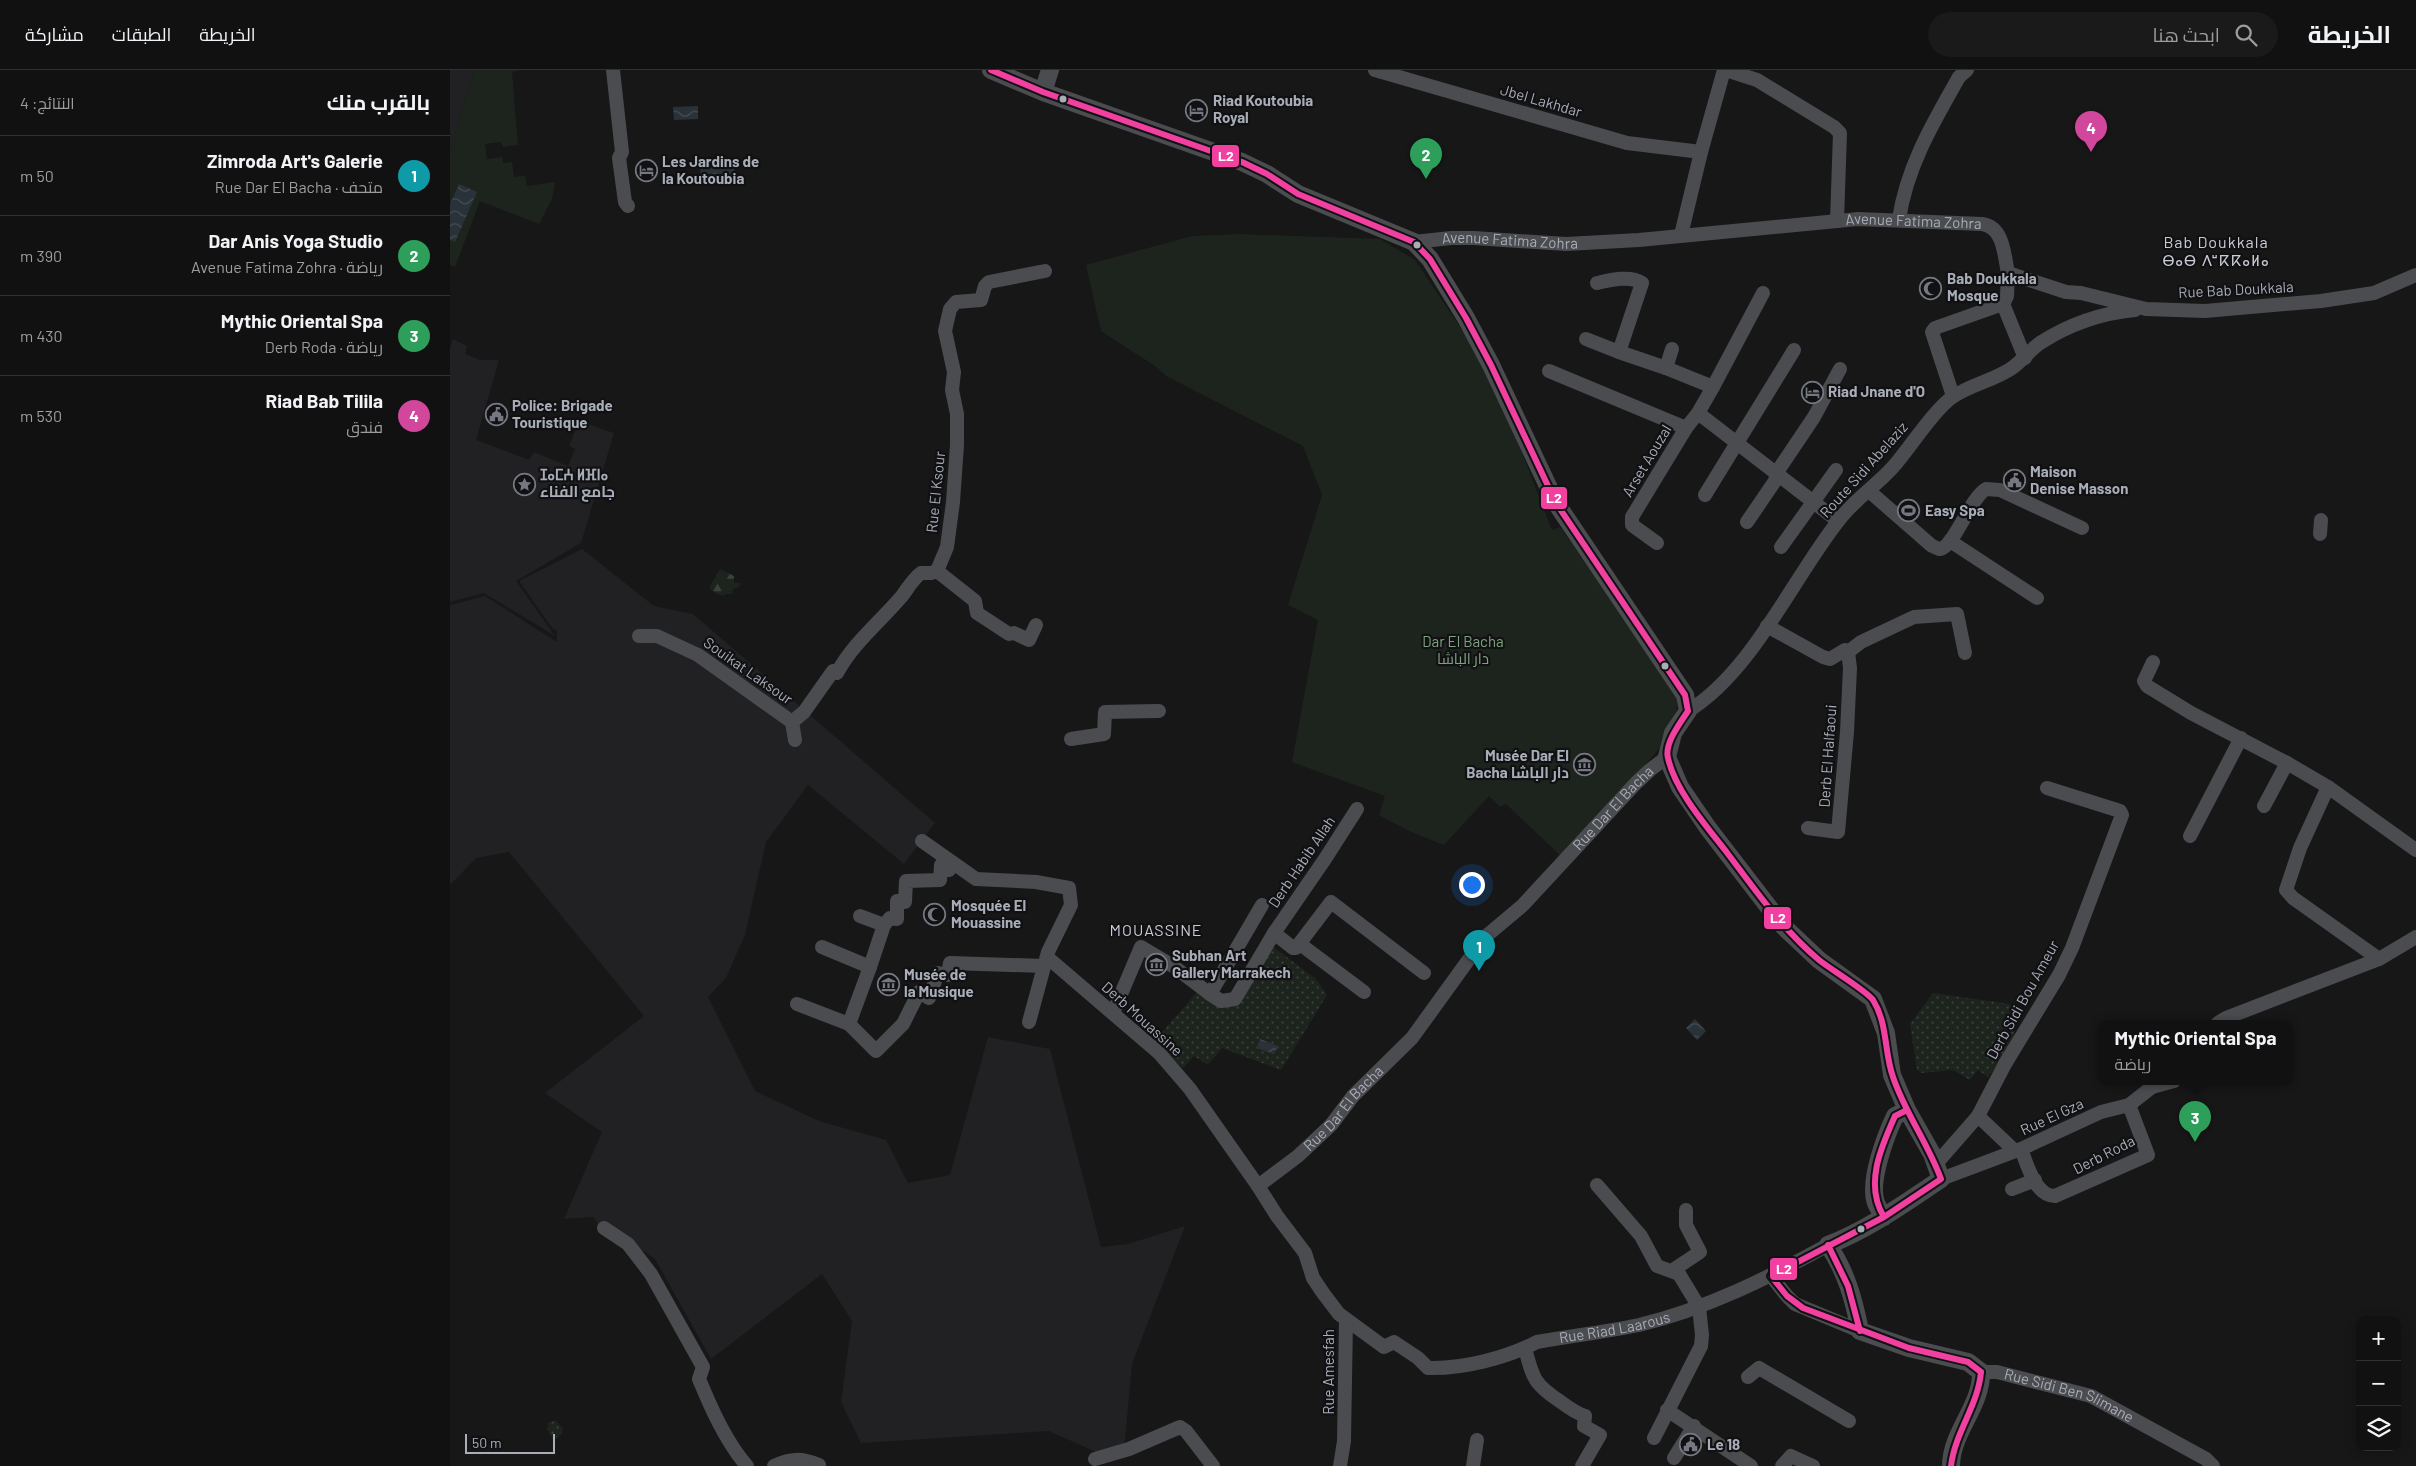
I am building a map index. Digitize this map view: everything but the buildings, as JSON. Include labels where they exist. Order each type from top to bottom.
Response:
[{"type":"street","points":[[614,70],[622,152]]},
{"type":"street","name":"Avenue Fatima Zohra","points":[[991,70],[1043,92],[1242,162],[1267,174],[1298,194],[1414,242],[1459,238],[1566,244],[1837,221],[1899,219],[1987,224],[1993,227],[1999,235],[2008,273]]},
{"type":"street","points":[[1043,92],[1050,70]]},
{"type":"street","name":"Jbel Lakhdar","points":[[1374,70],[1627,143],[1701,152]]},
{"type":"street","points":[[1681,235],[1701,152],[1725,70],[1757,80],[1834,127],[1840,133],[1837,221]]},
{"type":"street","points":[[1899,219],[1902,197],[1917,154],[1959,77],[1967,70]]},
{"type":"street","points":[[1414,242],[1430,260],[1466,318],[1514,412],[1556,503],[1676,680],[1685,695],[1688,711]]},
{"type":"street","name":"Rue El Ksour","points":[[937,571],[947,547],[958,445],[952,390],[954,372],[946,331],[950,309],[958,302],[981,300],[985,286],[989,282],[1045,271]]},
{"type":"street","points":[[2008,273],[2007,296],[2004,304],[2025,358]]},
{"type":"street","name":"Rue Bab Doukkala","points":[[2008,273],[2066,292],[2081,293],[2146,309],[2205,311],[2321,301],[2374,293],[2416,275]]},
{"type":"street","points":[[1597,283],[1617,279],[1638,280],[1642,283],[1619,352]]},
{"type":"street","name":"Arset Aouzal","points":[[1656,543],[1632,525],[1632,517],[1686,428],[1698,413],[1763,293]]},
{"type":"street","points":[[1953,396],[1931,336],[1933,330],[2004,304]]},
{"type":"street","name":"Route Sidi Abelaziz","points":[[1688,711],[1702,702],[1722,684],[1767,626],[1838,521],[1861,495],[1869,491],[1893,467],[1953,396],[2011,369],[2041,342],[2080,324],[2116,312],[2146,309]]},
{"type":"street","points":[[1586,339],[1713,387]]},
{"type":"street","points":[[1666,368],[1672,349]]},
{"type":"street","points":[[1705,495],[1733,453],[1737,442],[1794,350]]},
{"type":"street","points":[[1747,522],[1775,481],[1777,472],[1814,417],[1840,369]]},
{"type":"street","points":[[1549,371],[1686,428]]},
{"type":"street","points":[[1698,413],[1777,472],[1838,521]]},
{"type":"street","points":[[1781,547],[1836,470]]},
{"type":"street","points":[[1869,491],[1932,546],[1939,549],[1950,540],[1976,498],[1986,489],[2000,490],[2082,528]]},
{"type":"street","points":[[1950,540],[2037,598]]},
{"type":"street","points":[[792,722],[804,712],[833,671],[837,673],[852,651],[901,597],[916,577],[922,573],[937,571],[975,601],[977,613],[1009,634],[1014,633],[1029,640],[1036,625]]},
{"type":"street","points":[[1767,626],[1830,659],[1845,650],[1848,652],[1861,642],[1914,617],[1957,614],[1965,653]]},
{"type":"street","name":"Souikat Laksour","points":[[639,636],[658,636],[698,655],[792,722],[795,740]]},
{"type":"street","name":"Derb El Halfaoui","points":[[1808,828],[1838,832],[1847,732],[1850,668],[1848,652]]},
{"type":"street","points":[[2153,662],[2145,684],[2191,713],[2241,738],[2328,787],[2416,850]]},
{"type":"street","points":[[1071,739],[1104,734],[1105,712],[1159,710]]},
{"type":"street","name":"Rue Dar El Bacha","points":[[1258,1186],[1298,1156],[1331,1125],[1359,1090],[1412,1038],[1485,937],[1523,905],[1650,770],[1667,757],[1673,733],[1688,711]]},
{"type":"street","points":[[2190,836],[2241,738]]},
{"type":"street","points":[[1667,757],[1680,787],[1769,910],[1794,938],[1819,960],[1873,999],[1886,1033],[1892,1075],[1906,1110],[1939,1171]]},
{"type":"street","points":[[2264,806],[2287,763]]},
{"type":"street","points":[[2328,787],[2300,848],[2286,890],[2293,898],[2379,959]]},
{"type":"street","name":"Derb Sidi Bou Ameur","points":[[1939,1171],[1978,1116],[2005,1064],[2064,966],[2122,815],[2120,810],[2047,788]]},
{"type":"street","name":"Derb Habib Allah","points":[[1113,1013],[1141,947],[1173,966],[1221,1001],[1235,999],[1274,933],[1326,859],[1357,809]]},
{"type":"street","points":[[922,840],[976,879],[1036,882],[1069,888],[1071,905],[1046,961],[1029,1022]]},
{"type":"street","points":[[849,1024],[884,926],[890,918],[897,919],[897,901],[905,902],[906,881],[940,880],[941,865],[949,870],[953,863]]},
{"type":"street","points":[[1274,933],[1293,948],[1300,944],[1330,902],[1424,973]]},
{"type":"street","name":"Derb Habib Allah","points":[[1210,994],[1262,905]]},
{"type":"street","points":[[860,916],[884,926]]},
{"type":"street","points":[[2223,1020],[2379,959],[2416,937]]},
{"type":"street","points":[[1300,944],[1364,992]]},
{"type":"street","points":[[822,947],[870,967]]},
{"type":"street","points":[[797,1004],[849,1024],[876,1051],[902,1024],[920,992],[929,998],[938,973],[948,975],[950,963],[1046,961]]},
{"type":"street","name":"Derb Mouassine","points":[[1046,961],[1113,1013],[1159,1053],[1190,1089],[1258,1186]]},
{"type":"street","name":"Rue El Gza","points":[[1939,1171],[2018,1150],[2101,1112],[2129,1105],[2152,1087],[2159,1085]]},
{"type":"street","name":"Derb Roda","points":[[2018,1150],[2035,1180],[2045,1193],[2055,1196],[2148,1155],[2129,1105]]},
{"type":"street","points":[[1884,1217],[1875,1202],[1875,1181],[1882,1148],[1895,1116],[1906,1110]]},
{"type":"street","points":[[1978,1116],[2018,1150]]},
{"type":"street","name":"Rue Riad Laarous","points":[[1346,1320],[1384,1348],[1394,1342],[1418,1358],[1428,1368],[1466,1364],[1525,1348],[1537,1342],[1640,1324],[1699,1307],[1772,1276],[1828,1245],[1847,1238],[1884,1217],[1939,1171]]},
{"type":"street","points":[[2012,1189],[2035,1180]]},
{"type":"street","points":[[1597,1185],[1641,1236],[1657,1266],[1673,1270],[1679,1274],[1699,1307],[1702,1336],[1701,1346],[1654,1438]]},
{"type":"street","name":"Rue Amesfah","points":[[1258,1186],[1276,1216],[1305,1253],[1316,1284],[1338,1314],[1346,1320],[1344,1441],[1340,1466]]},
{"type":"street","points":[[1673,1270],[1700,1252],[1686,1225],[1686,1210]]},
{"type":"street","points":[[604,1228],[628,1244],[651,1274],[702,1367],[698,1379],[708,1403],[739,1457],[747,1466]]},
{"type":"street","points":[[1828,1245],[1840,1263],[1850,1289],[1860,1331]]},
{"type":"street","name":"Rue Sidi Ben Slimane","points":[[1772,1276],[1795,1304],[1860,1331],[1909,1348],[1968,1362],[1981,1372],[1997,1372],[2091,1396],[2206,1459],[2213,1466]]},
{"type":"street","points":[[1525,1348],[1531,1370],[1540,1388],[1577,1413],[1585,1416],[1584,1426],[1600,1435],[1582,1466]]},
{"type":"street","points":[[1748,1378],[1759,1368],[1849,1421]]},
{"type":"street","points":[[1951,1466],[1955,1442],[1979,1390],[1981,1372]]},
{"type":"street","points":[[1667,1410],[1694,1426],[1751,1466]]},
{"type":"street","points":[[1674,1458],[1694,1426]]},
{"type":"street","points":[[1095,1459],[1129,1449],[1180,1427],[1186,1430],[1213,1466]]},
{"type":"street","points":[[1473,1466],[1477,1440]]},
{"type":"street","points":[[1782,1466],[1791,1456],[1813,1466]]},
{"type":"street","points":[[774,1466],[784,1461],[800,1459],[818,1465]]},
{"type":"shaded area","points":[[450,70],[474,70],[450,151]]},
{"type":"shaded area","name":"ⵊⴰⵎⵄ ⵍⴼⵏⴰ جامع الفناء","points":[[453,339],[467,346],[465,354],[480,360],[499,360],[476,440],[529,460],[534,452],[568,466],[575,449],[569,446],[579,421],[614,433],[581,543],[516,581],[555,636],[484,593],[450,602],[450,347]]},
{"type":"shaded area","points":[[582,549],[654,606],[693,614],[935,823],[904,864],[808,785],[766,842],[745,935],[726,978],[708,997],[755,1091],[819,1121],[886,1140],[908,1183],[950,1175],[988,1037],[1050,1049],[1101,1247],[1128,1244],[1185,1226],[1132,1364],[1124,1450],[1096,1452],[1049,1431],[861,1443],[841,1402],[852,1321],[822,1274],[711,1359],[655,1259],[605,1225],[598,1224],[593,1217],[564,1219],[602,1132],[545,1093],[644,1016],[509,852],[476,858],[450,885],[450,605],[485,596],[557,642],[557,631],[552,628],[519,581]]},
{"type":"green space","points":[[474,70],[519,70],[512,72],[518,145],[503,147],[501,142],[485,144],[487,159],[502,157],[503,163],[512,162],[514,177],[525,176],[527,186],[555,182],[552,199],[539,224],[480,201],[455,267],[450,265],[450,151]]},
{"type":"green space","name":"Dar El Bacha دار الباشا","points":[[1240,234],[1380,239],[1415,260],[1474,348],[1508,417],[1552,530],[1560,527],[1678,693],[1676,718],[1663,744],[1565,860],[1506,804],[1500,807],[1489,796],[1444,845],[1409,831],[1379,815],[1385,796],[1292,762],[1318,620],[1288,605],[1322,495],[1303,446],[1166,376],[1155,366],[1101,331],[1086,265],[1192,236]]},
{"type":"green space","points":[[720,569],[734,576],[734,583],[741,583],[739,587],[733,589],[732,594],[724,596],[717,594],[709,588]]},
{"type":"green space","points":[[1272,946],[1316,979],[1327,995],[1281,1070],[1222,1048],[1208,1065],[1194,1056],[1183,1068],[1166,1053],[1170,1047],[1158,1037],[1199,990],[1222,1004]]},
{"type":"green space","points":[[1933,993],[2010,1004],[2015,1041],[1988,1077],[1978,1070],[1970,1080],[1953,1070],[1922,1073],[1917,1070],[1910,1024]]},
{"type":"green space","points":[[555,1420],[563,1429],[561,1435],[553,1440],[547,1429],[549,1427],[547,1424]]},
{"type":"water","points":[[698,106],[698,119],[674,120],[673,107]]},
{"type":"water","points":[[734,161],[735,182],[701,184],[700,162]]},
{"type":"water","points":[[459,184],[477,192],[455,242],[450,240],[450,204]]},
{"type":"water","points":[[1695,1019],[1706,1031],[1697,1040],[1686,1028]]},
{"type":"water","points":[[1260,1039],[1278,1046],[1274,1054],[1257,1048]]},
{"type":"transit line","name":"L2","points":[[991,70],[1043,92],[1242,162],[1267,174],[1298,194],[1414,242],[1430,259],[1466,318],[1491,365],[1556,503],[1685,695],[1688,711],[1670,740],[1667,752],[1672,771],[1685,796],[1702,821],[1782,923],[1819,960],[1864,991],[1873,1000],[1884,1028],[1893,1077],[1941,1179],[1884,1217],[1771,1276],[1787,1296],[1803,1308],[1909,1348],[1968,1362],[1981,1372]]},
{"type":"transit line","name":"L2","points":[[1884,1217],[1878,1205],[1875,1192],[1877,1166],[1880,1153],[1895,1116],[1907,1110]]},
{"type":"transit line","name":"L2","points":[[1828,1245],[1848,1286],[1860,1331]]},
{"type":"transit line","name":"L2","points":[[1951,1466],[1957,1442],[1976,1396],[1981,1372]]},
{"type":"place","name":"Riad Koutoubia Royal","points":[[1197,110]]},
{"type":"place","name":"Riad Bab Tilila","points":[[2091,152]]},
{"type":"place","name":"Les Jardins de la Koutoubia","points":[[646,171]]},
{"type":"place","name":"Dar Anis Yoga Studio","points":[[1426,179]]},
{"type":"place","name":"Bab Doukkala Mosque","points":[[1931,288]]},
{"type":"place","name":"Riad Jnane d'O","points":[[1812,392]]},
{"type":"place","name":"Police: Brigade Touristique","points":[[496,415]]},
{"type":"place","name":"Maison Denise Masson","points":[[2014,481]]},
{"type":"place","name":"ⵊⴰⵎⵄ ⵍⴼⵏⴰ جامع الفناء","points":[[524,484]]},
{"type":"place","name":"Easy Spa","points":[[1909,511]]},
{"type":"place","name":"Musée Dar El Bacha دار الباشا","points":[[1585,765]]},
{"type":"place","name":"Mosquée El Mouassine","points":[[935,915]]},
{"type":"place","name":"Subhan Art Gallery Marrakech","points":[[1156,965]]},
{"type":"place","name":"Zimroda Art's Galerie","points":[[1479,971]]},
{"type":"place","name":"Musée de la Musique","points":[[888,984]]},
{"type":"place","name":"Mythic Oriental Spa","points":[[2195,1142]]},
{"type":"place","name":"Le 18","points":[[1691,1445]]},
{"type":"district","name":"Bab Doukkala ⴱⴰⴱ ⴷⵯⴽⴽⴰⵍⴰ","points":[[2216,251]]},
{"type":"district","name":"MOUASSINE","points":[[1156,930]]}]
